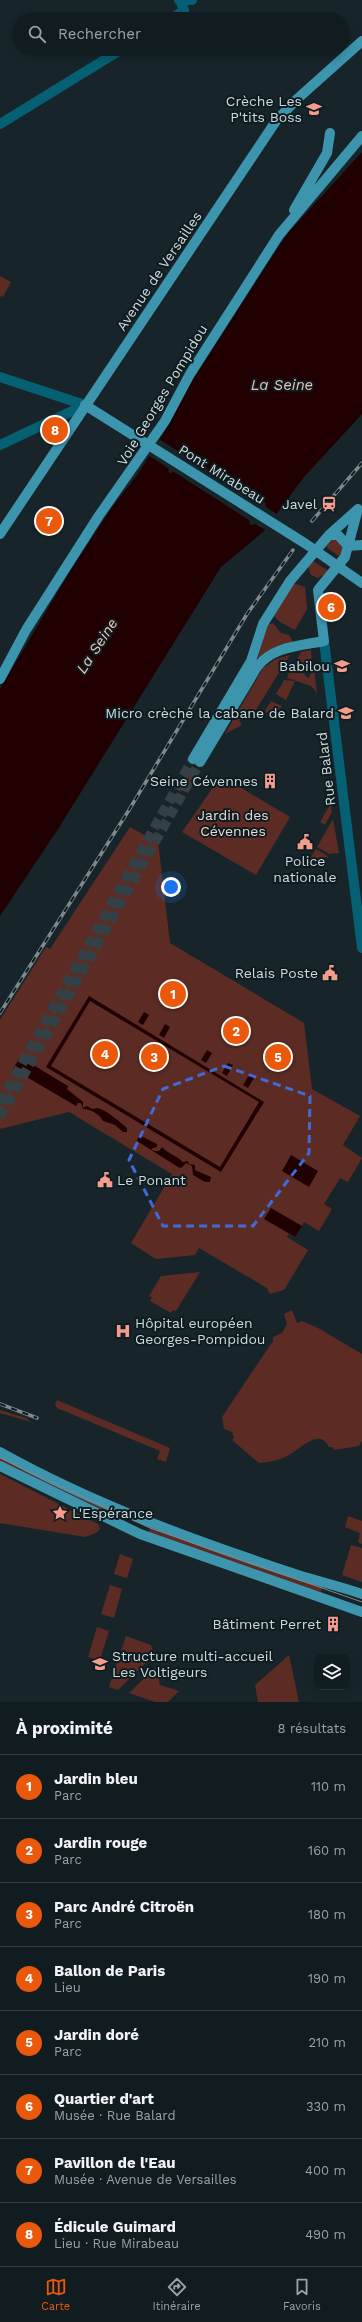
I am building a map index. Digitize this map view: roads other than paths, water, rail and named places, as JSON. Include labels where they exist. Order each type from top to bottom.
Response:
[{"type":"main road","name":"Avenue de Versailles","points":[[350,52],[362,41]]},
{"type":"main road","name":"Avenue de Versailles","points":[[0,534],[276,121],[292,104],[345,56]]},
{"type":"main road","points":[[278,235],[322,166],[327,153],[330,133]]},
{"type":"main road","name":"Voie Georges Pompidou","points":[[0,679],[18,645],[98,517],[166,421],[190,374],[278,235],[362,136]]},
{"type":"main road","name":"Pont Mirabeau","points":[[85,405],[306,544],[362,583]]},
{"type":"main road","points":[[324,641],[279,650],[266,657],[257,667],[196,761],[251,661],[267,617],[290,581],[329,535],[360,507]]},
{"type":"main road","points":[[339,567],[345,558],[360,507]]},
{"type":"main road","points":[[329,535],[338,535],[348,546]]},
{"type":"main road","points":[[348,546],[362,545]]},
{"type":"main road","name":"Rue Balard","points":[[324,641],[318,596],[320,587],[339,567]]},
{"type":"main road","points":[[0,668],[18,645]]},
{"type":"main road","points":[[0,1452],[104,1503],[174,1532],[303,1576],[331,1583],[362,1594]]},
{"type":"main road","points":[[0,1466],[140,1534],[362,1612]]},
{"type":"street","points":[[181,12],[184,10],[180,1],[192,0]]},
{"type":"street","points":[[0,124],[111,56]]},
{"type":"street","points":[[0,377],[85,405]]},
{"type":"street","points":[[0,445],[85,405]]},
{"type":"street","name":"Rue Balard","points":[[324,641],[362,948]]},
{"type":"water","name":"La Seine","points":[[362,152],[362,414],[304,477],[264,531],[221,567],[58,829],[0,916],[0,689],[72,568],[113,506],[138,474],[165,431],[187,389],[279,246],[289,232]]},
{"type":"water","points":[[89,996],[264,1102],[221,1172],[46,1067]],"holes":[[[90,1001],[259,1102],[220,1167],[51,1066]]]},
{"type":"water","points":[[144,1012],[149,1015],[143,1025],[138,1022]]},
{"type":"water","points":[[165,1024],[170,1027],[164,1038],[159,1035]]},
{"type":"water","points":[[207,1050],[212,1053],[206,1063],[201,1060]]},
{"type":"water","points":[[20,1057],[68,1086],[67,1089],[83,1102],[83,1108],[87,1106],[92,1109],[98,1108],[106,1112],[127,1128],[127,1132],[123,1132],[115,1125],[103,1121],[100,1116],[94,1112],[83,1109],[81,1103],[78,1103],[76,1106],[13,1069]]},
{"type":"water","points":[[228,1063],[233,1065],[227,1076],[222,1073]]},
{"type":"water","points":[[249,1075],[254,1078],[248,1088],[243,1085]]},
{"type":"water","points":[[139,1135],[157,1144],[157,1147],[151,1149],[154,1151],[159,1151],[162,1147],[183,1162],[188,1161],[189,1164],[195,1165],[195,1170],[211,1177],[210,1182],[205,1182],[193,1175],[192,1166],[186,1163],[181,1168],[178,1167],[137,1141]]},
{"type":"water","points":[[291,1155],[318,1171],[309,1187],[282,1171]]},
{"type":"water","points":[[271,1208],[302,1226],[295,1237],[264,1219]]},
{"type":"tunnel","points":[[0,1103],[193,759]]},
{"type":"tunnel","points":[[0,1117],[200,762]]},
{"type":"tram line","points":[[0,1458],[150,1528],[362,1602]]},
{"type":"railway","points":[[312,521],[362,463]]},
{"type":"railway","points":[[0,1013],[129,810],[247,614],[293,550]]},
{"type":"railway","points":[[0,1404],[37,1418]]},
{"type":"place","name":"Crèche Les P'tits Boss","points":[[314,109]]},
{"type":"place","name":"Édicule Guimard","points":[[55,430]]},
{"type":"place","name":"Javel","points":[[329,504]]},
{"type":"place","name":"Pavillon de l'Eau","points":[[49,521]]},
{"type":"place","name":"Quartier d'art","points":[[331,607]]},
{"type":"place","name":"Babilou","points":[[342,666]]},
{"type":"place","name":"Micro crèche la cabane de Balard","points":[[346,713]]},
{"type":"place","name":"Seine Cévennes","points":[[270,781]]},
{"type":"place","name":"Police nationale","points":[[305,842]]},
{"type":"place","name":"Relais Poste","points":[[330,973]]},
{"type":"place","name":"Jardin bleu","points":[[173,994]]},
{"type":"place","name":"Jardin rouge","points":[[236,1031]]},
{"type":"place","name":"Ballon de Paris","points":[[105,1054]]},
{"type":"place","name":"Parc André Citroën","points":[[154,1057]]},
{"type":"place","name":"Jardin doré","points":[[278,1057]]},
{"type":"place","name":"Le Ponant","points":[[105,1180]]},
{"type":"place","name":"Hôpital européen Georges-Pompidou","points":[[123,1331]]},
{"type":"place","name":"L'Espérance","points":[[60,1513]]},
{"type":"place","name":"Bâtiment Perret","points":[[333,1624]]},
{"type":"place","name":"Structure multi-accueil Les Voltigeurs","points":[[100,1664]]},
{"type":"park label","name":"Jardin des Cévennes","points":[[233,824]]}]
